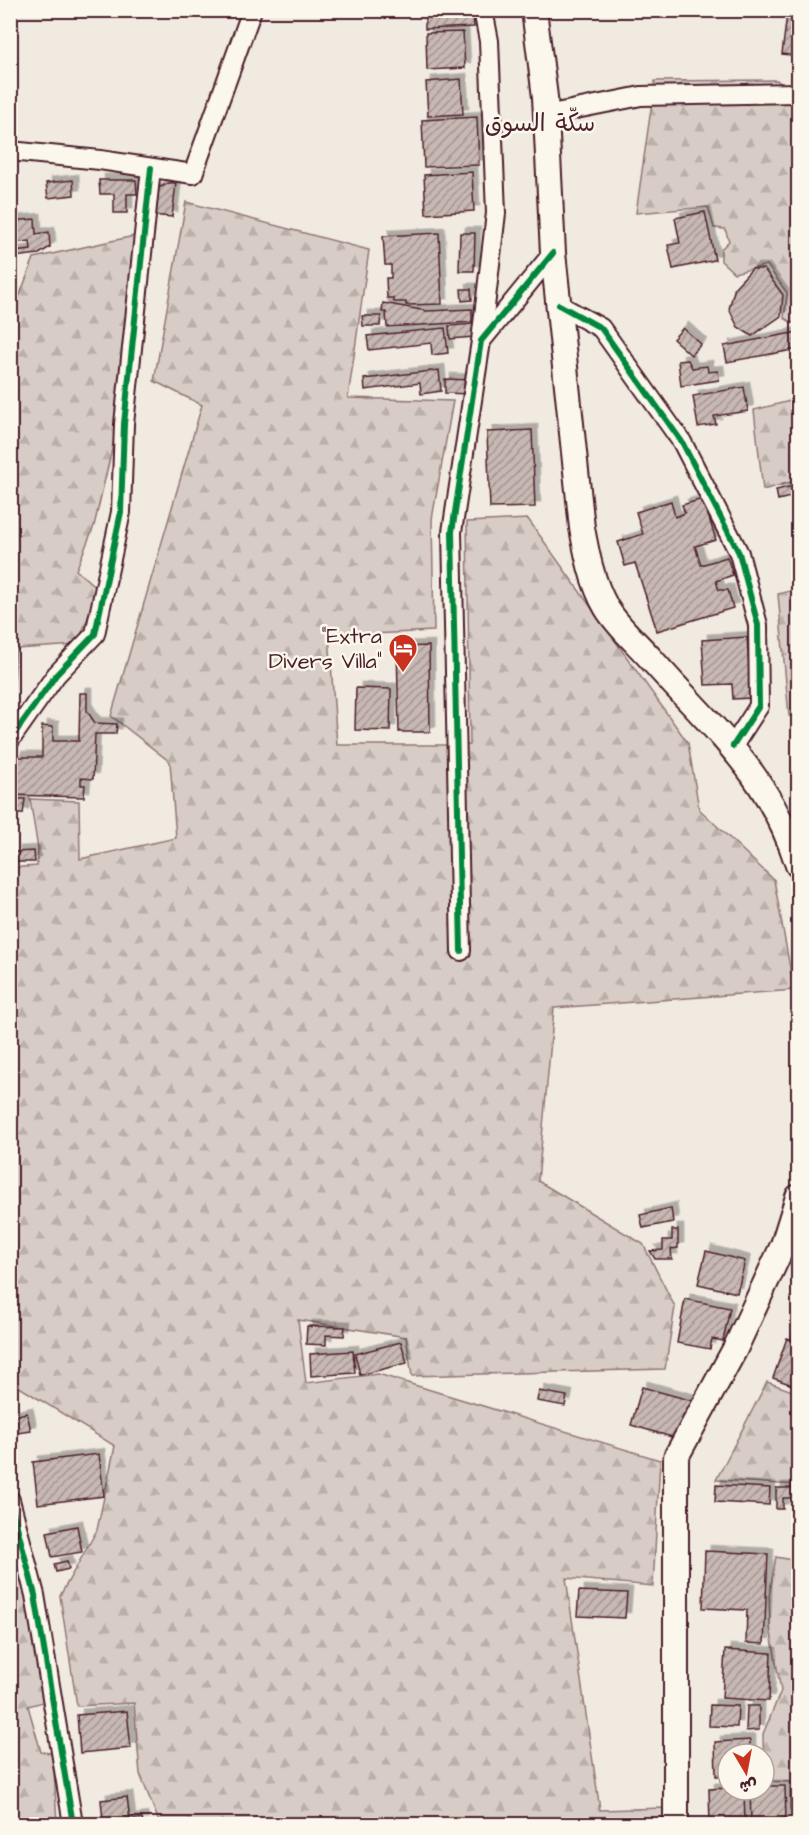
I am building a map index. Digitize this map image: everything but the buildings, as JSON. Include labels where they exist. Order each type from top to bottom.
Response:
[{"type":"main road","points":[[534,10],[546,116],[553,253],[582,528],[590,571],[606,608],[670,681],[733,746],[759,781],[787,828],[798,866]]},
{"type":"main road","points":[[676,1824],[676,1457],[735,1349],[783,1245],[798,1197]]},
{"type":"street","points":[[10,151],[193,174],[252,10]]},
{"type":"street","points":[[461,951],[452,531],[481,341],[496,213],[489,41],[483,10]]},
{"type":"street","points":[[546,116],[640,96],[798,93]]},
{"type":"street","points":[[10,740],[56,675],[95,634],[121,512],[124,424],[151,168]]},
{"type":"street","points":[[481,341],[553,253]]},
{"type":"street","points":[[559,305],[601,328],[682,442],[739,553],[758,625],[759,706],[733,746]]},
{"type":"street","points":[[10,1500],[35,1595],[73,1824]]},
{"type":"green space","points":[[777,80],[798,99],[798,326],[784,318],[787,293],[767,265],[734,273],[721,261],[721,249],[729,241],[725,229],[714,228],[708,207],[636,213],[655,81]]},
{"type":"green space","points":[[186,202],[369,250],[348,398],[453,401],[432,519],[434,631],[329,636],[337,745],[470,745],[467,522],[528,519],[688,743],[699,809],[774,880],[794,990],[554,1008],[538,1181],[643,1244],[675,1307],[665,1369],[412,1376],[406,1337],[298,1320],[306,1383],[378,1374],[660,1460],[653,1586],[566,1578],[600,1810],[664,1808],[663,1824],[160,1824],[140,1774],[134,1703],[77,1706],[60,1596],[97,1530],[115,1446],[16,1385],[10,1371],[10,1263],[18,1259],[10,1186],[10,868],[37,866],[38,849],[30,799],[79,801],[80,859],[176,838],[170,762],[111,716],[202,405],[154,381]]},
{"type":"green space","points":[[139,235],[127,385],[94,526],[76,570],[99,590],[77,645],[16,649],[11,734],[11,318],[34,258]]},
{"type":"green space","points":[[798,399],[798,480],[763,490],[754,410]]},
{"type":"green space","points":[[798,589],[798,716],[789,716],[778,594]]},
{"type":"green space","points":[[767,1382],[798,1393],[798,1485],[716,1480]]},
{"type":"green space","points":[[21,1539],[43,1702],[28,1706],[41,1752],[53,1753],[57,1824],[11,1823],[10,1576]]},
{"type":"green space","points":[[776,1557],[798,1561],[798,1809],[790,1809],[790,1782],[776,1781],[776,1742],[763,1742],[763,1734],[781,1691],[770,1627],[769,1596]]},
{"type":"cycle path","points":[[10,740],[56,675],[95,634],[121,512],[124,424],[151,168]]},
{"type":"cycle path","points":[[461,951],[452,532],[481,341],[553,253]]},
{"type":"cycle path","points":[[559,305],[601,328],[682,442],[739,553],[758,625],[759,706],[733,746]]},
{"type":"cycle path","points":[[10,1500],[35,1595],[73,1824]]},
{"type":"place","name":"\"Extra Divers Villa\"","points":[[403,674]]},
{"type":"district","name":"سكّة السوق","points":[[540,123]]}]
